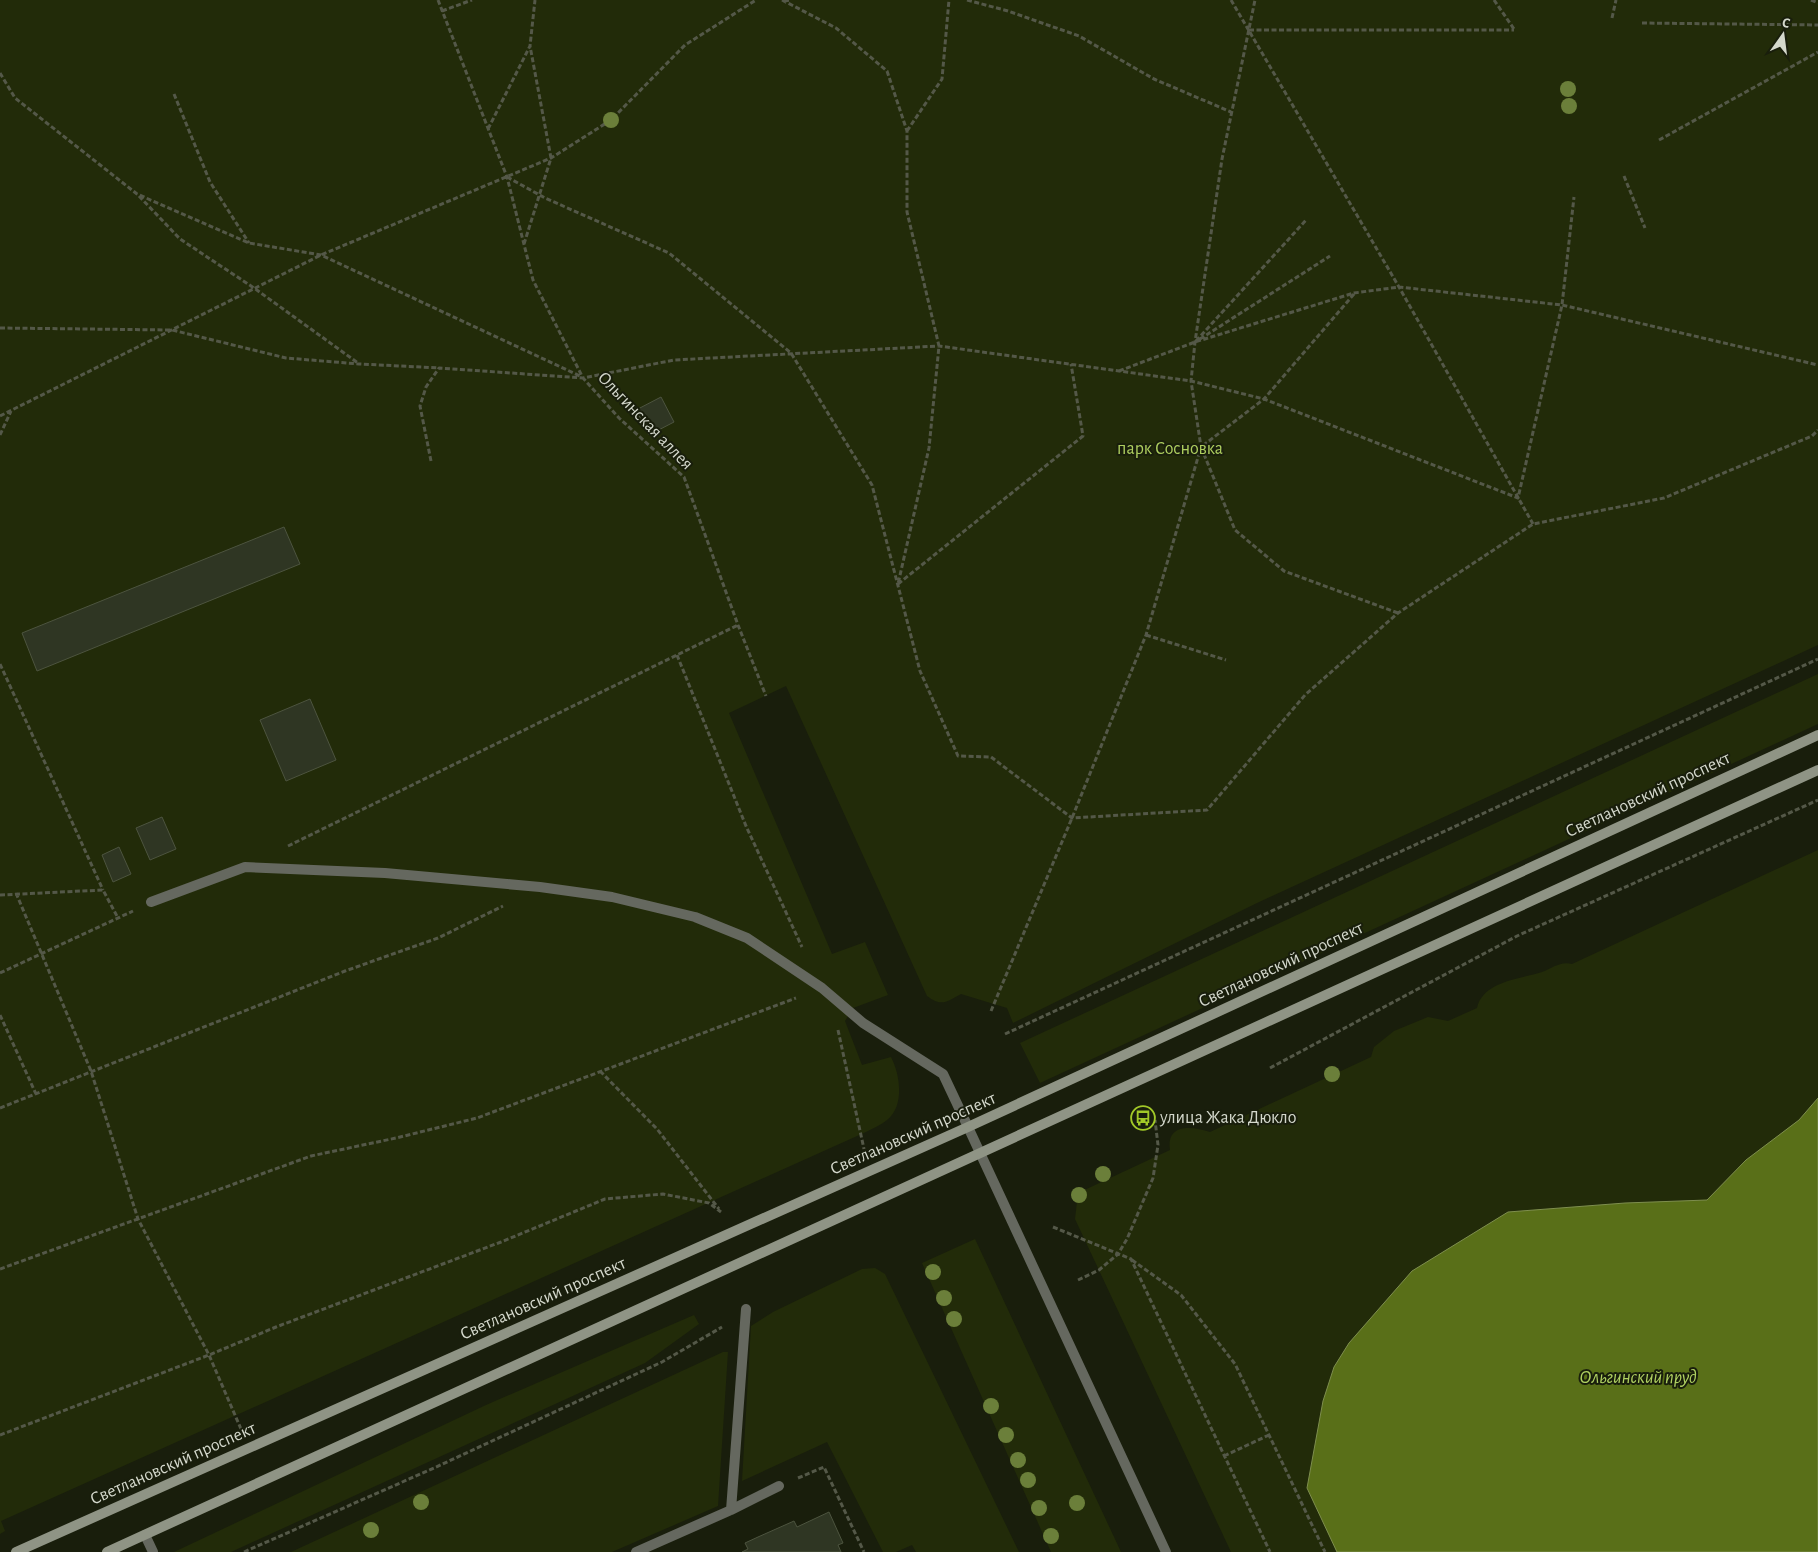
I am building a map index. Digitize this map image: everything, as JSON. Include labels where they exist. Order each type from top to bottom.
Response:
[{"type":"main road","name":"Светлановский проспект","points":[[16,1552],[968,1127],[1818,735]]},
{"type":"main road","points":[[108,1552],[1818,770]]},
{"type":"street","points":[[151,902],[245,867],[385,873],[549,888],[612,897],[696,917],[747,938],[822,988],[863,1023],[943,1074],[1166,1552]]},
{"type":"street","points":[[731,1510],[746,1310]]},
{"type":"street","points":[[636,1552],[731,1510],[779,1486]]},
{"type":"street","points":[[145,1535],[153,1552]]},
{"type":"path","name":"Ольгинская аллея","points":[[438,0],[507,177],[533,280],[583,378],[619,418],[684,477],[766,696]]},
{"type":"path","points":[[442,11],[472,0]]},
{"type":"path","points":[[524,245],[551,158],[530,46],[535,0]]},
{"type":"path","points":[[0,416],[321,255],[551,158],[611,120],[685,45],[756,0]]},
{"type":"path","points":[[782,1],[791,0]]},
{"type":"path","points":[[907,131],[942,79],[949,0]]},
{"type":"path","points":[[967,0],[1079,36],[1154,79],[1231,112]]},
{"type":"path","points":[[1231,0],[1399,287],[1533,524]]},
{"type":"path","points":[[1255,0],[1222,159],[1195,342],[1191,381],[1202,447],[1235,530],[1284,571],[1398,613]]},
{"type":"path","points":[[1249,30],[1514,30],[1494,0]]},
{"type":"path","points":[[1612,18],[1616,0]]},
{"type":"path","points":[[1811,0],[1818,3]]},
{"type":"path","points":[[782,1],[836,28],[887,71],[907,131],[907,212],[939,346],[928,448],[898,584]]},
{"type":"path","points":[[1642,23],[1818,25]]},
{"type":"path","points":[[488,129],[530,46]]},
{"type":"path","points":[[1659,140],[1818,52]]},
{"type":"path","points":[[0,72],[15,98],[137,194],[180,238],[254,288],[359,364]]},
{"type":"path","points":[[174,94],[210,182],[249,243]]},
{"type":"path","points":[[1624,176],[1645,228]]},
{"type":"path","points":[[507,177],[540,195],[669,253],[791,353],[872,485],[920,671],[958,756],[991,757],[1072,818],[1207,810],[1305,695],[1398,613],[1533,524],[1664,498],[1812,436],[1818,430]]},
{"type":"path","points":[[137,194],[249,243],[321,255],[583,378]]},
{"type":"path","points":[[1518,498],[1562,305],[1574,197]]},
{"type":"path","points":[[1195,342],[1307,219]]},
{"type":"path","points":[[1195,342],[1330,256]]},
{"type":"path","points":[[1118,371],[1195,342],[1354,293],[1399,287],[1562,305],[1818,365]]},
{"type":"path","points":[[991,1011],[1146,635],[1202,447],[1264,399],[1354,293]]},
{"type":"path","points":[[0,328],[172,330],[286,358],[583,378],[674,360],[939,346],[1191,381],[1264,399],[1518,498]]},
{"type":"path","points":[[898,584],[1084,436],[1071,364]]},
{"type":"path","points":[[431,461],[420,406],[426,386],[440,368]]},
{"type":"path","points":[[0,435],[11,411]]},
{"type":"path","points":[[280,850],[738,625]]},
{"type":"path","points":[[1146,635],[1226,660]]},
{"type":"path","points":[[677,655],[746,826],[803,949]]},
{"type":"path","points":[[1006,1034],[1818,659]]},
{"type":"path","points":[[0,664],[103,890],[118,918]]},
{"type":"path","points":[[1270,1068],[1517,936],[1818,800]]},
{"type":"path","points":[[0,895],[103,890]]},
{"type":"path","points":[[16,893],[90,1072],[138,1219],[209,1355],[242,1431]]},
{"type":"path","points":[[0,973],[151,902]]},
{"type":"path","points":[[0,1108],[345,971],[438,938],[506,904]]},
{"type":"path","points":[[0,1269],[311,1156],[477,1118],[822,988]]},
{"type":"path","points":[[0,1015],[36,1094]]},
{"type":"path","points":[[837,1027],[864,1152]]},
{"type":"path","points":[[0,1435],[209,1355],[276,1327],[501,1242],[606,1199],[663,1194],[709,1203],[722,1213],[657,1129],[600,1072]]},
{"type":"path","points":[[1078,1280],[1099,1270],[1118,1254],[1128,1239],[1152,1178],[1158,1146],[1155,1120]]},
{"type":"path","points":[[1053,1227],[1131,1259],[1181,1294],[1235,1364],[1325,1552]]},
{"type":"path","points":[[1131,1259],[1270,1552]]},
{"type":"path","points":[[244,1552],[434,1468],[644,1370],[722,1327]]},
{"type":"path","points":[[1224,1456],[1269,1435]]},
{"type":"path","points":[[779,1486],[824,1467],[864,1552]]},
{"type":"green space","name":"парк Сосновка","points":[[0,0],[1818,0],[1818,645],[1257,903],[1013,1023],[1007,1008],[961,994],[944,1002],[927,996],[786,686],[729,713],[832,954],[865,942],[888,995],[853,1008],[845,1021],[862,1065],[891,1057],[897,1072],[899,1090],[899,1098],[893,1114],[885,1122],[866,1132],[1,1521],[5,1531],[0,1534]]},
{"type":"green space","points":[[1818,674],[1818,724],[1040,1083],[1020,1043]]},
{"type":"green space","points":[[1818,850],[1818,1552],[1231,1552],[1075,1219],[1078,1193],[1170,1150],[1170,1141],[1176,1131],[1196,1128],[1210,1132],[1371,1057],[1374,1047],[1394,1031],[1428,1017],[1448,1021],[1477,1008],[1487,992],[1504,982],[1542,972],[1560,964],[1572,964]]},
{"type":"green space","points":[[975,1239],[1121,1552],[1051,1552],[922,1263]]},
{"type":"green space","points":[[875,1268],[885,1274],[1019,1552],[916,1552],[912,1545],[896,1552],[883,1552],[827,1442],[742,1481],[751,1326],[773,1312],[862,1269]]},
{"type":"green space","points":[[694,1315],[699,1324],[645,1363],[231,1552],[174,1552],[486,1405]]},
{"type":"green space","points":[[723,1352],[728,1352],[718,1506],[612,1552],[291,1552]]},
{"type":"water","name":"Ольгинский пруд","points":[[1818,1098],[1818,1552],[1337,1552],[1307,1488],[1323,1401],[1334,1367],[1349,1343],[1412,1271],[1508,1212],[1625,1203],[1707,1200],[1746,1160],[1799,1120]]},
{"type":"building","points":[[661,397],[674,422],[649,435],[636,410]]},
{"type":"building","points":[[284,527],[300,564],[37,671],[22,633]]},
{"type":"building","points":[[310,699],[336,760],[286,781],[260,720]]},
{"type":"building","points":[[162,817],[176,849],[150,860],[136,828]]},
{"type":"building","points":[[119,847],[131,874],[113,882],[102,855]]},
{"type":"building","points":[[829,1512],[843,1543],[838,1545],[841,1552],[742,1552],[748,1549],[745,1543],[758,1537],[794,1521],[797,1527]]},
{"type":"place","name":"улица Жака Дюкло","points":[[1143,1118]]}]
